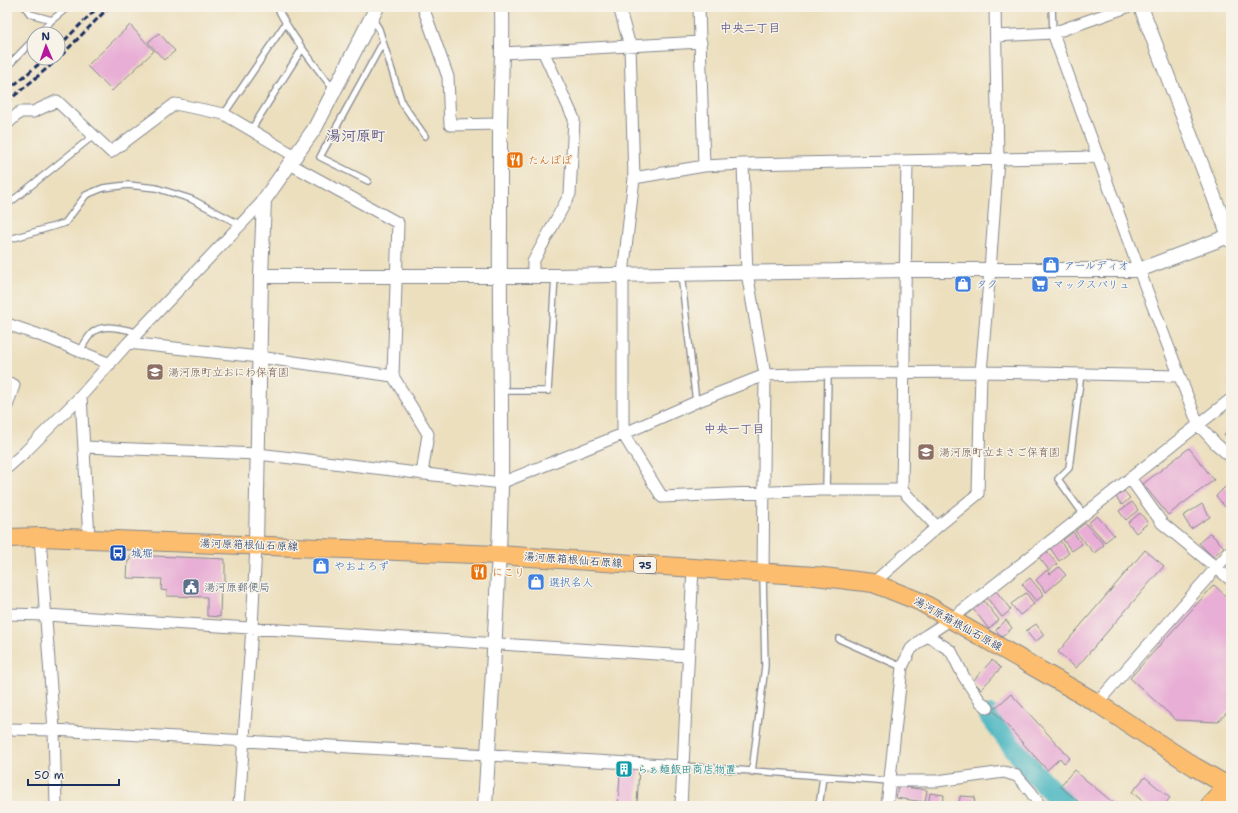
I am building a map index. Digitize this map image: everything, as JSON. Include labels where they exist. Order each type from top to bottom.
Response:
[{"type":"highway","points":[[1210,806],[1229,784]]},
{"type":"main road","name":"湯河原箱根仙石原線","points":[[7,538],[40,537],[499,555],[815,576],[873,583],[921,602],[1097,703],[1195,767],[1229,784]]},
{"type":"street","points":[[423,7],[448,77],[450,125],[500,124]]},
{"type":"street","points":[[485,806],[495,644],[501,484],[502,391],[499,276],[500,124],[503,53],[502,7]]},
{"type":"street","points":[[619,7],[630,46],[634,178],[624,274],[623,434],[662,497],[819,490],[902,490]]},
{"type":"street","points":[[699,7],[704,166]]},
{"type":"street","points":[[873,583],[936,528],[978,494],[981,372],[998,159],[995,7]]},
{"type":"street","points":[[996,36],[1053,33],[1127,7]]},
{"type":"street","points":[[261,276],[555,276],[906,270],[1139,270],[1230,237],[1141,7]]},
{"type":"street","points":[[7,468],[81,396],[128,343],[264,200],[315,128],[374,13]]},
{"type":"street","points":[[1053,33],[1139,270],[1198,424],[1216,444],[1231,457]]},
{"type":"street","points":[[503,53],[700,42]]},
{"type":"street","points":[[533,276],[533,262],[570,194],[574,120],[543,51]]},
{"type":"street","points":[[7,124],[20,112],[33,112],[57,101],[111,152],[175,104],[224,114],[252,130],[292,160],[398,223],[393,376],[428,434],[422,474]]},
{"type":"street","points":[[634,178],[704,166],[743,164],[1099,157]]},
{"type":"street","points":[[907,161],[902,490],[936,528]]},
{"type":"street","points":[[743,164],[747,273],[765,375],[763,573]]},
{"type":"street","points":[[239,806],[252,628],[256,545],[259,357],[264,200]]},
{"type":"street","points":[[7,324],[48,338],[110,364]]},
{"type":"street","points":[[128,343],[259,357],[393,376]]},
{"type":"street","points":[[84,447],[258,454],[501,484],[623,434],[696,402],[765,375],[981,372],[1179,376]]},
{"type":"street","points":[[7,382],[14,385],[7,406]]},
{"type":"street","points":[[81,396],[89,539]]},
{"type":"street","points":[[887,806],[902,667],[912,649],[1231,399]]},
{"type":"street","points":[[1130,478],[1162,523],[1231,580]]},
{"type":"street","points":[[40,537],[54,730],[56,806]]},
{"type":"street","points":[[1097,703],[1231,551]]},
{"type":"street","points":[[681,806],[693,568]]},
{"type":"street","points":[[7,614],[46,614],[688,656]]},
{"type":"street","points":[[927,636],[951,651],[964,677],[980,701],[988,708]]},
{"type":"street","points":[[7,729],[54,730],[683,766]]},
{"type":"street","points":[[890,781],[937,781],[1004,772],[1017,776],[1031,792],[1040,806]]},
{"type":"lane","points":[[25,7],[30,14],[52,20]]},
{"type":"lane","points":[[46,26],[68,7]]},
{"type":"lane","points":[[277,7],[285,24],[302,49],[334,90]]},
{"type":"lane","points":[[1052,7],[1053,33]]},
{"type":"lane","points":[[374,13],[402,103],[425,136]]},
{"type":"lane","points":[[224,114],[285,24]]},
{"type":"lane","points":[[368,181],[320,156],[383,42]]},
{"type":"lane","points":[[7,67],[26,47]]},
{"type":"lane","points":[[252,130],[302,49]]},
{"type":"lane","points":[[7,205],[93,136]]},
{"type":"lane","points":[[7,240],[65,223],[86,195],[103,188],[128,185],[156,188],[191,199],[241,225]]},
{"type":"lane","points":[[681,274],[696,402]]},
{"type":"lane","points":[[502,391],[548,391],[555,276]]},
{"type":"lane","points":[[80,351],[91,334],[98,329],[110,327],[139,332]]},
{"type":"lane","points":[[826,491],[828,373]]},
{"type":"lane","points":[[1081,374],[1069,468],[1058,479],[1084,515]]},
{"type":"lane","points":[[752,772],[765,666],[763,573]]},
{"type":"lane","points":[[839,639],[902,667]]},
{"type":"lane","points":[[683,766],[890,781]]},
{"type":"lane","points":[[816,806],[820,800],[823,776]]},
{"type":"building","points":[[130,25],[154,51],[112,91],[87,66]]},
{"type":"building","points":[[159,33],[175,51],[164,60],[148,42]]},
{"type":"building","points":[[1231,430],[1231,443],[1224,434]]},
{"type":"building","points":[[1189,448],[1214,480],[1168,515],[1143,484]]},
{"type":"building","points":[[1225,487],[1231,494],[1231,501],[1225,507],[1216,496]]},
{"type":"building","points":[[1124,491],[1130,498],[1122,505],[1116,497]]},
{"type":"building","points":[[1132,502],[1138,510],[1126,520],[1119,511]]},
{"type":"building","points":[[1202,504],[1210,517],[1191,529],[1183,516]]},
{"type":"building","points":[[1140,513],[1148,523],[1136,533],[1128,523]]},
{"type":"building","points":[[1097,516],[1114,535],[1105,542],[1088,523]]},
{"type":"building","points":[[1085,523],[1104,545],[1094,553],[1075,531]]},
{"type":"building","points":[[1073,532],[1082,544],[1072,551],[1063,540]]},
{"type":"building","points":[[1210,533],[1224,547],[1213,557],[1199,543]]},
{"type":"building","points":[[1060,541],[1069,553],[1059,561],[1050,548]]},
{"type":"building","points":[[1045,549],[1057,564],[1049,570],[1037,555]]},
{"type":"building","points":[[1145,550],[1164,566],[1076,668],[1058,652]]},
{"type":"building","name":"湯河原郵便局","points":[[130,555],[225,559],[225,583],[221,583],[220,617],[207,616],[207,597],[167,596],[167,591],[161,590],[162,579],[127,578],[128,561],[130,560]]},
{"type":"building","points":[[1059,567],[1066,575],[1046,592],[1036,580],[1047,570],[1050,574]]},
{"type":"building","points":[[1030,578],[1044,595],[1036,601],[1022,584]]},
{"type":"building","points":[[1214,585],[1231,601],[1231,708],[1218,722],[1176,720],[1130,678]]},
{"type":"building","points":[[996,591],[1011,610],[1002,617],[987,598]]},
{"type":"building","points":[[1026,593],[1034,604],[1020,615],[1011,604]]},
{"type":"building","points":[[984,601],[999,620],[989,629],[973,609]]},
{"type":"building","points":[[1006,620],[1012,628],[1002,637],[996,630]]},
{"type":"building","points":[[1036,624],[1044,635],[1035,642],[1026,631]]},
{"type":"building","points":[[992,660],[1001,668],[981,689],[973,681]]},
{"type":"building","points":[[1011,694],[1070,758],[1064,763],[1060,758],[1047,770],[993,710]]},
{"type":"building","name":"らぁ麺飯田商店物置","points":[[622,765],[627,765],[627,773],[621,773]]},
{"type":"building","points":[[628,765],[639,766],[637,806],[618,806],[620,774],[628,775]]},
{"type":"building","points":[[1074,770],[1117,806],[1083,806],[1060,786]]},
{"type":"building","points":[[1145,777],[1170,798],[1163,806],[1148,806],[1132,792]]},
{"type":"building","points":[[898,786],[927,790],[925,802],[896,798]]},
{"type":"building","points":[[930,793],[944,795],[943,806],[928,806]]},
{"type":"building","points":[[960,796],[975,797],[974,806],[959,806]]},
{"type":"waterway","points":[[990,716],[1033,772],[1066,806]]},
{"type":"railway","points":[[66,39],[98,7]]},
{"type":"railway","points":[[7,102],[57,60],[109,7]]},
{"type":"railway","points":[[7,91],[37,66]]},
{"type":"place","name":"たんぽぽ","points":[[515,160]]},
{"type":"place","name":"アールディオ","points":[[1051,265]]},
{"type":"place","name":"タク","points":[[963,284]]},
{"type":"place","name":"マックスバリュ","points":[[1040,284]]},
{"type":"place","name":"湯河原町立おにわ保育園","points":[[155,372]]},
{"type":"place","name":"湯河原町立まさご保育園","points":[[926,452]]},
{"type":"place","name":"城堀","points":[[118,553]]},
{"type":"place","name":"やおよろず","points":[[321,566]]},
{"type":"place","name":"にこり","points":[[479,572]]},
{"type":"place","name":"選択名人","points":[[536,582]]},
{"type":"place","name":"湯河原郵便局","points":[[191,587]]},
{"type":"place","name":"らぁ麺飯田商店物置","points":[[624,769]]},
{"type":"district","name":"中央二丁目","points":[[750,28]]},
{"type":"district","name":"湯河原町","points":[[356,136]]},
{"type":"district","name":"中央一丁目","points":[[734,429]]}]
